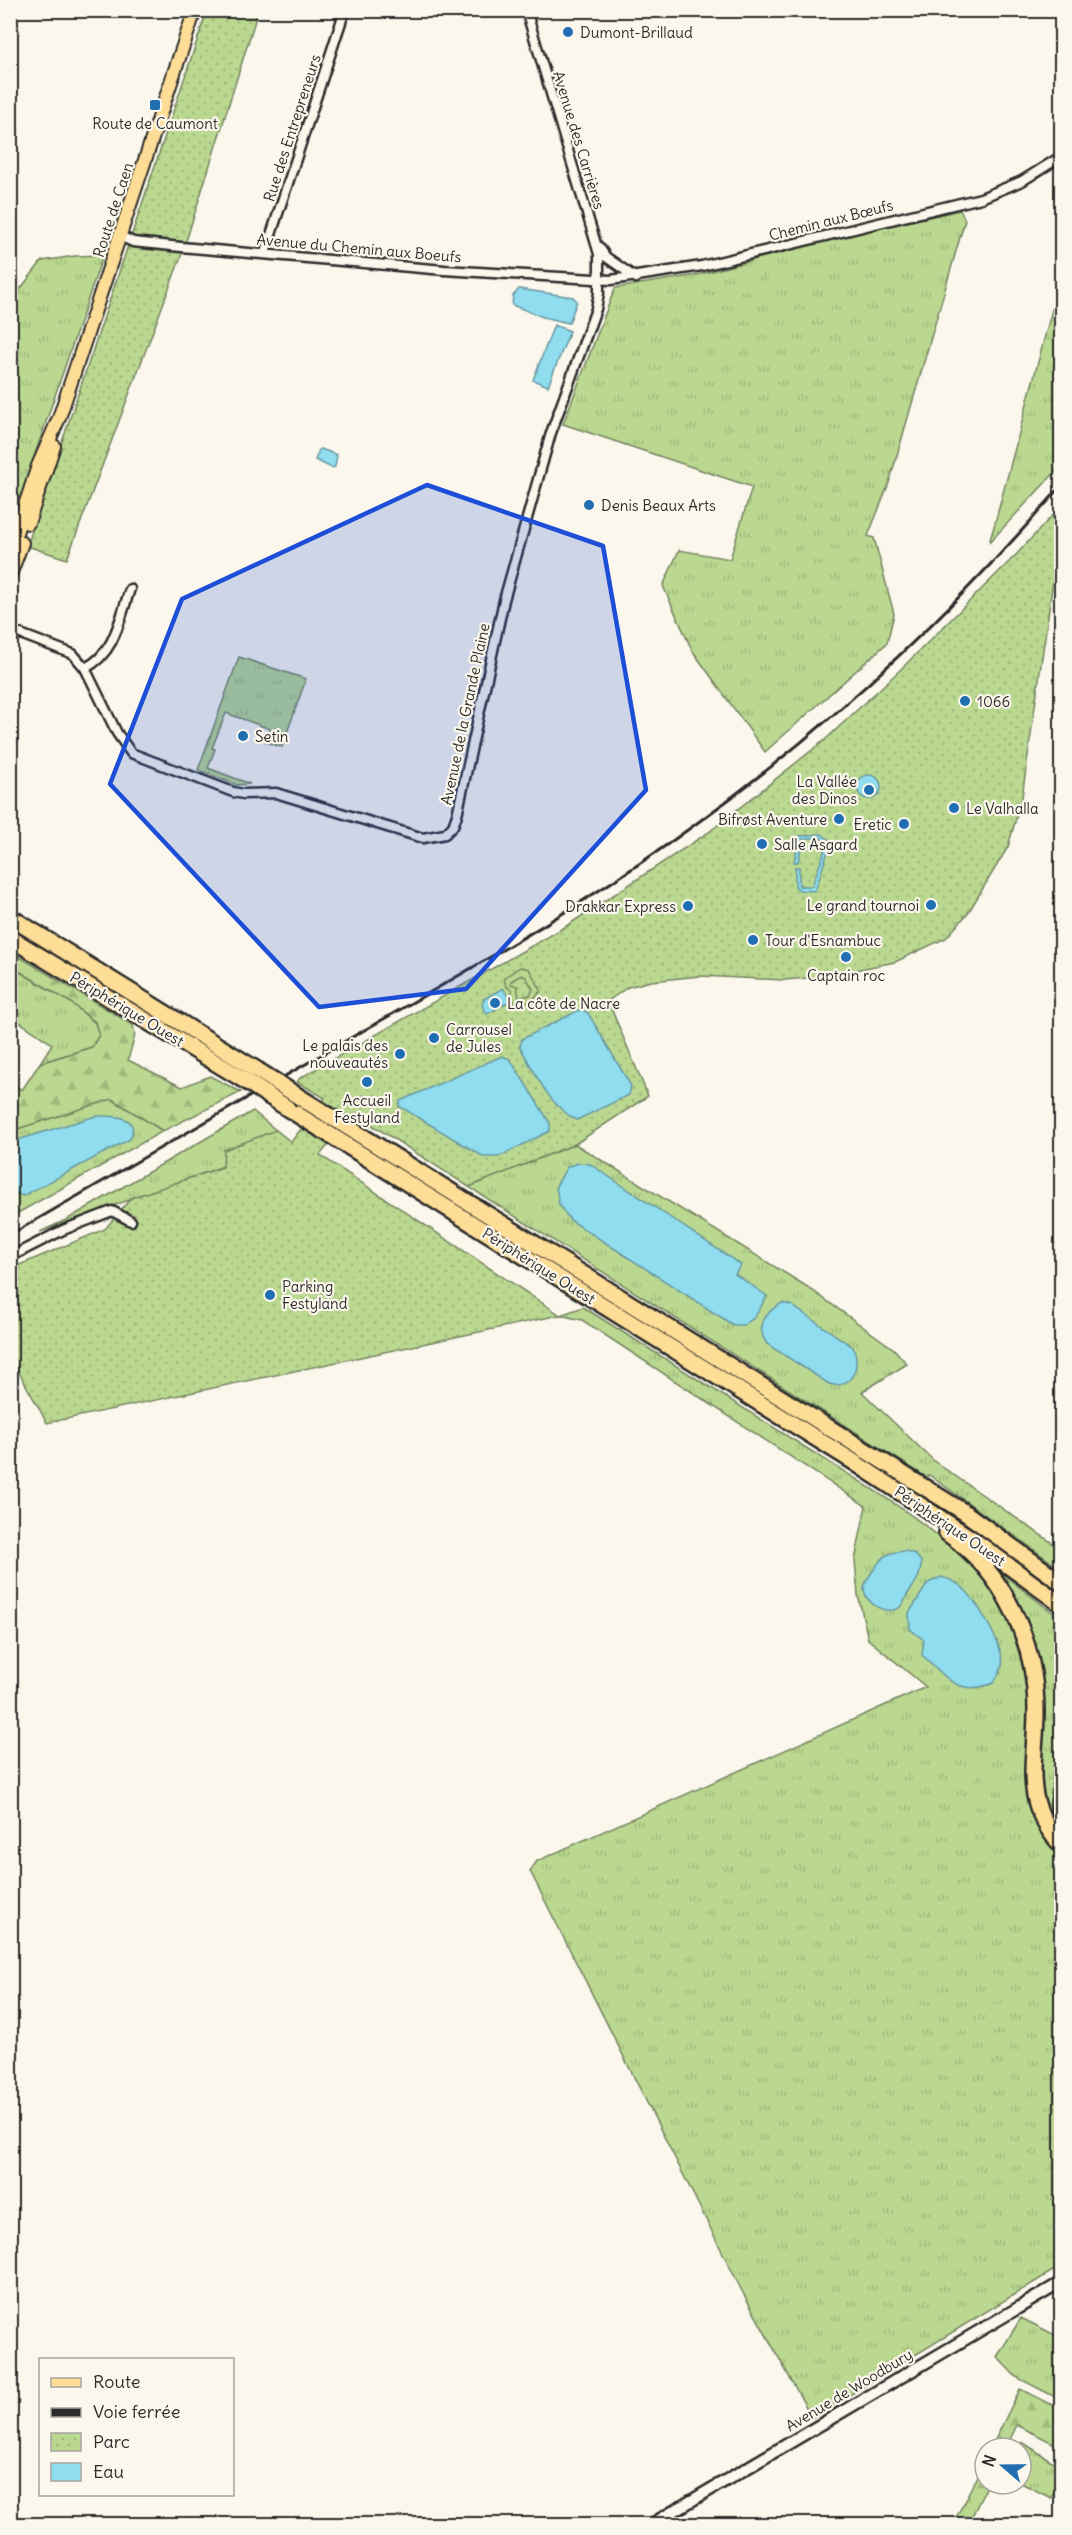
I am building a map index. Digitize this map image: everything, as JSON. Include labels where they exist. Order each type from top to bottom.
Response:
[{"type":"highway","name":"Périphérique Ouest","points":[[10,917],[253,1076],[287,1108],[854,1462],[972,1539],[1062,1605]]},
{"type":"highway","name":"Périphérique Ouest","points":[[10,938],[253,1076],[301,1098],[347,1126],[954,1506],[1062,1583]]},
{"type":"highway","points":[[854,1462],[962,1545],[993,1578],[1009,1603],[1030,1654],[1035,1686],[1036,1717],[1032,1766],[1034,1793],[1042,1818],[1062,1846]]},
{"type":"highway","points":[[1062,1780],[1059,1805],[1062,1817]]},
{"type":"main road","name":"Route de Caen","points":[[10,575],[47,467],[59,418],[195,10]]},
{"type":"main road","name":"Route de Caen","points":[[10,551],[38,466],[59,418]]},
{"type":"street","name":"Rue des Entrepreneurs","points":[[265,253],[345,10]]},
{"type":"street","name":"Avenue des Carrières","points":[[526,10],[599,254],[598,279]]},
{"type":"street","name":"Chemin aux Bœufs","points":[[598,279],[636,278],[702,266],[981,198],[1022,181],[1062,156]]},
{"type":"street","name":"Avenue du Chemin aux Boeufs","points":[[120,236],[134,242],[444,270],[598,279]]},
{"type":"street","points":[[595,241],[606,257],[636,278]]},
{"type":"street","name":"Avenue de la Grande Plaine","points":[[10,630],[67,650],[85,668],[121,740],[131,753],[138,757],[243,794],[276,793],[423,838],[445,834],[453,826],[457,815],[504,600],[551,433],[599,300],[598,279]]},
{"type":"street","points":[[85,668],[99,660],[108,649],[130,589]]},
{"type":"street","points":[[10,1257],[55,1233],[112,1211],[131,1221]]},
{"type":"street","name":"Avenue de Woodbury","points":[[652,2524],[1062,2282]]},
{"type":"highlighted area","points":[[427,485],[603,546],[646,790],[466,989],[319,1007],[110,784],[182,599]]},
{"type":"green space","points":[[207,11],[258,11],[182,254],[67,559],[27,546]]},
{"type":"green space","points":[[960,210],[965,220],[889,483],[868,536],[874,538],[894,614],[887,643],[765,752],[692,650],[663,586],[679,550],[730,559],[752,487],[563,424],[615,288],[697,275],[824,241]]},
{"type":"green space","points":[[103,255],[20,498],[11,494],[11,301],[42,261]]},
{"type":"green space","points":[[1061,276],[1061,466],[989,543],[995,523]]},
{"type":"green space","points":[[1052,516],[1061,527],[1061,562],[1053,581],[1022,797],[1008,847],[968,913],[946,938],[895,962],[820,977],[784,980],[700,976],[651,981],[628,987],[608,1001],[648,1096],[575,1144],[469,1187],[355,1114],[320,1155],[560,1315],[47,1423],[11,1358],[10,1269],[105,1229],[131,1198],[223,1167],[224,1150],[276,1130],[291,1142],[325,1098],[297,1082],[300,1078],[565,927],[709,832],[826,739],[900,670]]},
{"type":"green space","points":[[239,657],[306,679],[282,747],[266,742],[270,729],[226,713],[212,748],[215,749],[208,768],[250,784],[237,785],[198,770]]},
{"type":"green space","points":[[10,951],[133,1025],[135,1035],[128,1060],[182,1087],[210,1076],[241,1092],[163,1131],[112,1099],[11,1131],[11,1083],[22,1090],[40,1063],[92,1047],[99,1035],[95,1022],[70,1002],[11,966]]},
{"type":"green space","points":[[10,966],[70,1002],[95,1023],[99,1035],[92,1047],[40,1063],[52,1044],[11,1016]]},
{"type":"green space","points":[[520,967],[529,969],[541,990],[530,1001],[515,1003],[512,990],[506,986],[504,978]],"holes":[[[521,975],[526,977],[533,989],[530,995],[519,998],[517,986],[511,984],[511,981]]]},
{"type":"green space","points":[[112,1099],[163,1131],[11,1217],[10,1131]]},
{"type":"green space","points":[[253,1111],[290,1142],[40,1232],[68,1219]]},
{"type":"green space","points":[[575,1144],[806,1286],[894,1349],[907,1364],[862,1392],[935,1462],[1061,1549],[1061,1569],[929,1475],[926,1477],[469,1187]]},
{"type":"green space","points":[[583,1307],[881,1495],[927,1527],[948,1544],[986,1583],[993,1584],[1015,1627],[1027,1662],[1030,1679],[1027,1782],[1035,1817],[1061,1855],[1061,2266],[812,2418],[742,2291],[530,1871],[537,1861],[926,1687],[868,1639],[858,1595],[855,1560],[866,1506],[582,1320],[560,1315]]},
{"type":"green space","points":[[1000,1572],[1061,1619],[1062,1766],[1056,1805],[1061,1841],[1037,1792],[1038,1684],[996,1575]]},
{"type":"green space","points":[[1021,2318],[1061,2338],[1061,2400],[1016,2377],[997,2357]]},
{"type":"green space","points":[[1020,2389],[1061,2409],[1061,2447],[1017,2425],[1012,2436],[997,2436]]},
{"type":"green space","points":[[1033,2449],[1061,2467],[1061,2478],[1051,2498],[1033,2489]]},
{"type":"green space","points":[[973,2484],[973,2496],[982,2496],[968,2524],[953,2524]]},
{"type":"water","points":[[519,289],[573,297],[577,301],[569,323],[543,317],[512,305],[513,296]]},
{"type":"water","points":[[554,325],[570,331],[548,386],[533,380]]},
{"type":"water","points":[[321,449],[337,455],[335,467],[332,468],[315,460]]},
{"type":"water","points":[[864,775],[874,775],[881,782],[881,792],[874,799],[864,799],[857,792],[857,782]]},
{"type":"water","points":[[822,834],[831,842],[815,891],[799,890],[795,886],[795,867],[799,867],[799,886],[812,886],[827,844],[820,837],[803,839],[798,862],[794,862],[800,836]]},
{"type":"water","name":"La côte de Nacre","points":[[503,988],[510,1001],[487,1014],[482,1005],[484,999]]},
{"type":"water","points":[[581,1009],[588,1013],[631,1086],[629,1095],[577,1120],[558,1107],[537,1078],[520,1047],[522,1039]]},
{"type":"water","points":[[502,1056],[510,1059],[550,1123],[550,1131],[498,1157],[484,1157],[399,1106],[400,1101]]},
{"type":"water","points":[[96,1116],[117,1117],[128,1121],[132,1125],[130,1139],[23,1196],[11,1192],[11,1142]]},
{"type":"water","points":[[577,1163],[590,1164],[741,1265],[735,1274],[767,1296],[755,1317],[744,1325],[733,1325],[570,1220],[559,1205],[556,1186],[567,1167]]},
{"type":"water","points":[[782,1303],[791,1305],[853,1347],[856,1362],[853,1375],[849,1380],[837,1385],[829,1384],[767,1344],[762,1332],[764,1320]]},
{"type":"water","points":[[906,1551],[914,1554],[921,1561],[917,1579],[900,1607],[889,1610],[877,1607],[865,1594],[864,1588],[867,1580],[878,1563],[885,1557],[892,1553]]},
{"type":"water","points":[[941,1577],[957,1583],[968,1593],[995,1636],[1002,1658],[1002,1666],[994,1683],[971,1688],[954,1683],[922,1655],[924,1640],[910,1629],[909,1613],[928,1583]]},
{"type":"railway","points":[[10,1235],[530,934],[613,882],[693,826],[793,749],[888,666],[977,578],[1062,485]]},
{"type":"place","name":"Dumont-Brillaud","points":[[568,32]]},
{"type":"place","name":"Route de Caumont","points":[[155,105]]},
{"type":"place","name":"Denis Beaux Arts","points":[[589,505]]},
{"type":"place","name":"1066","points":[[965,701]]},
{"type":"place","name":"Setin","points":[[243,736]]},
{"type":"place","name":"La Vallée des Dinos","points":[[869,790]]},
{"type":"place","name":"Le Valhalla","points":[[954,808]]},
{"type":"place","name":"Bifrøst Aventure","points":[[839,819]]},
{"type":"place","name":"Eretic","points":[[904,824]]},
{"type":"place","name":"Salle Asgard","points":[[762,844]]},
{"type":"place","name":"Le grand tournoi","points":[[931,905]]},
{"type":"place","name":"Drakkar Express","points":[[688,906]]},
{"type":"place","name":"Tour d'Esnambuc","points":[[753,940]]},
{"type":"place","name":"Captain roc","points":[[846,957]]},
{"type":"place","name":"La côte de Nacre","points":[[495,1003]]},
{"type":"place","name":"Carrousel de Jules","points":[[434,1038]]},
{"type":"place","name":"Le palais des nouveautés","points":[[400,1054]]},
{"type":"place","name":"Accueil Festyland","points":[[367,1082]]},
{"type":"place","name":"Parking Festyland","points":[[270,1295]]}]
